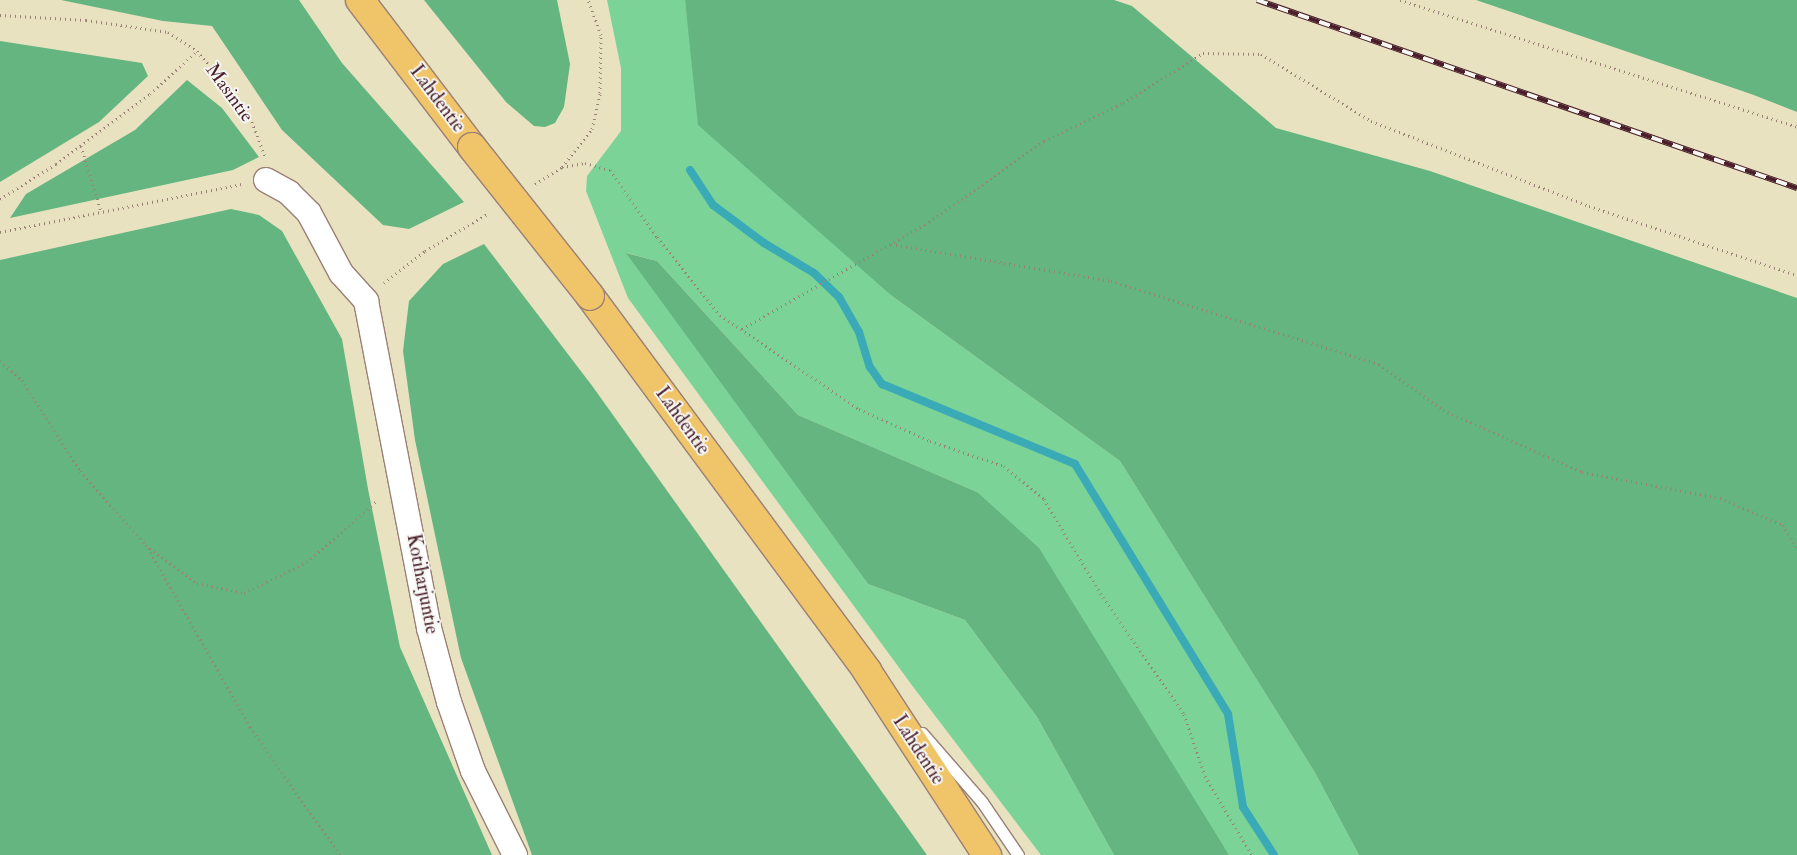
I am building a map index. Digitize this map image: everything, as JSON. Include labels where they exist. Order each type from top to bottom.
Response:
[{"type":"highway","name":"Lahdentie","points":[[360,0],[472,147],[590,296],[867,671],[987,855]]},
{"type":"street","points":[[266,180],[289,193],[309,213],[341,273],[366,301]]},
{"type":"street","name":"Kotiharjuntie","points":[[366,301],[430,628],[449,702],[473,770],[515,855]]},
{"type":"lane","points":[[867,671],[982,802],[1018,855]]},
{"type":"path","points":[[588,0],[601,35],[600,93],[592,130],[562,167],[584,163],[610,170],[657,237],[720,315],[859,409],[930,441],[1004,466],[1044,499],[1102,597],[1184,714],[1206,776],[1252,855]]},
{"type":"path","points":[[1400,0],[1797,127]]},
{"type":"path","name":"Masintie","points":[[0,15],[86,20],[168,32],[197,51],[250,117],[264,152],[266,180]]},
{"type":"path","points":[[0,199],[81,146],[150,94],[197,51]]},
{"type":"path","points":[[742,329],[929,222],[1044,141],[1122,103],[1203,54],[1261,54],[1371,121],[1589,206],[1797,275]]},
{"type":"path","points":[[81,146],[101,211]]},
{"type":"path","points":[[0,232],[266,180]]},
{"type":"path","points":[[366,301],[391,277],[425,251],[479,220]]},
{"type":"path","points":[[891,244],[1111,281],[1379,364],[1443,410],[1582,472],[1720,498],[1783,525],[1797,546]]},
{"type":"path","points":[[0,362],[22,380],[80,471],[146,545],[197,583],[244,593],[307,562],[401,480]]},
{"type":"path","points":[[146,545],[250,727],[340,855]]},
{"type":"green space","points":[[61,0],[299,0],[342,63],[464,202],[409,229],[383,225],[282,130],[212,26],[163,21]]},
{"type":"green space","points":[[424,0],[557,0],[570,64],[564,107],[555,123],[545,127],[534,126],[506,102]]},
{"type":"green space","points":[[607,0],[685,0],[691,44],[892,296],[1120,461],[1314,771],[1359,855],[1229,855],[977,492],[798,415],[657,261],[627,253],[868,584],[965,620],[1037,717],[1114,855],[1041,855],[914,688],[628,298],[586,191],[587,176],[621,131],[621,68]]},
{"type":"green space","points":[[685,0],[1114,0],[1132,6],[1276,128],[1430,171],[1797,298],[1797,855],[1359,855],[1314,771],[1120,461],[892,296],[698,125]]},
{"type":"green space","points":[[1476,0],[1797,0],[1797,112],[1751,94]]},
{"type":"green space","points":[[0,41],[142,63],[148,76],[99,122],[0,182]]},
{"type":"green space","points":[[187,80],[222,108],[259,157],[233,170],[10,218],[26,194],[135,130]]},
{"type":"green space","points":[[231,209],[259,215],[282,231],[342,339],[368,489],[400,647],[492,855],[0,855],[0,260]]},
{"type":"green space","points":[[484,244],[593,387],[927,855],[532,855],[461,658],[415,440],[403,351],[409,301],[443,264]]},
{"type":"green space","points":[[626,253],[657,261],[798,415],[977,492],[1039,548],[1229,855],[1114,855],[1037,717],[965,620],[868,584]]},
{"type":"waterway","points":[[690,170],[713,205],[764,243],[814,273],[839,297],[859,332],[870,367],[882,384],[1075,464],[1228,714],[1243,807],[1274,855]]},
{"type":"railway","points":[[1257,0],[1797,188]]}]
